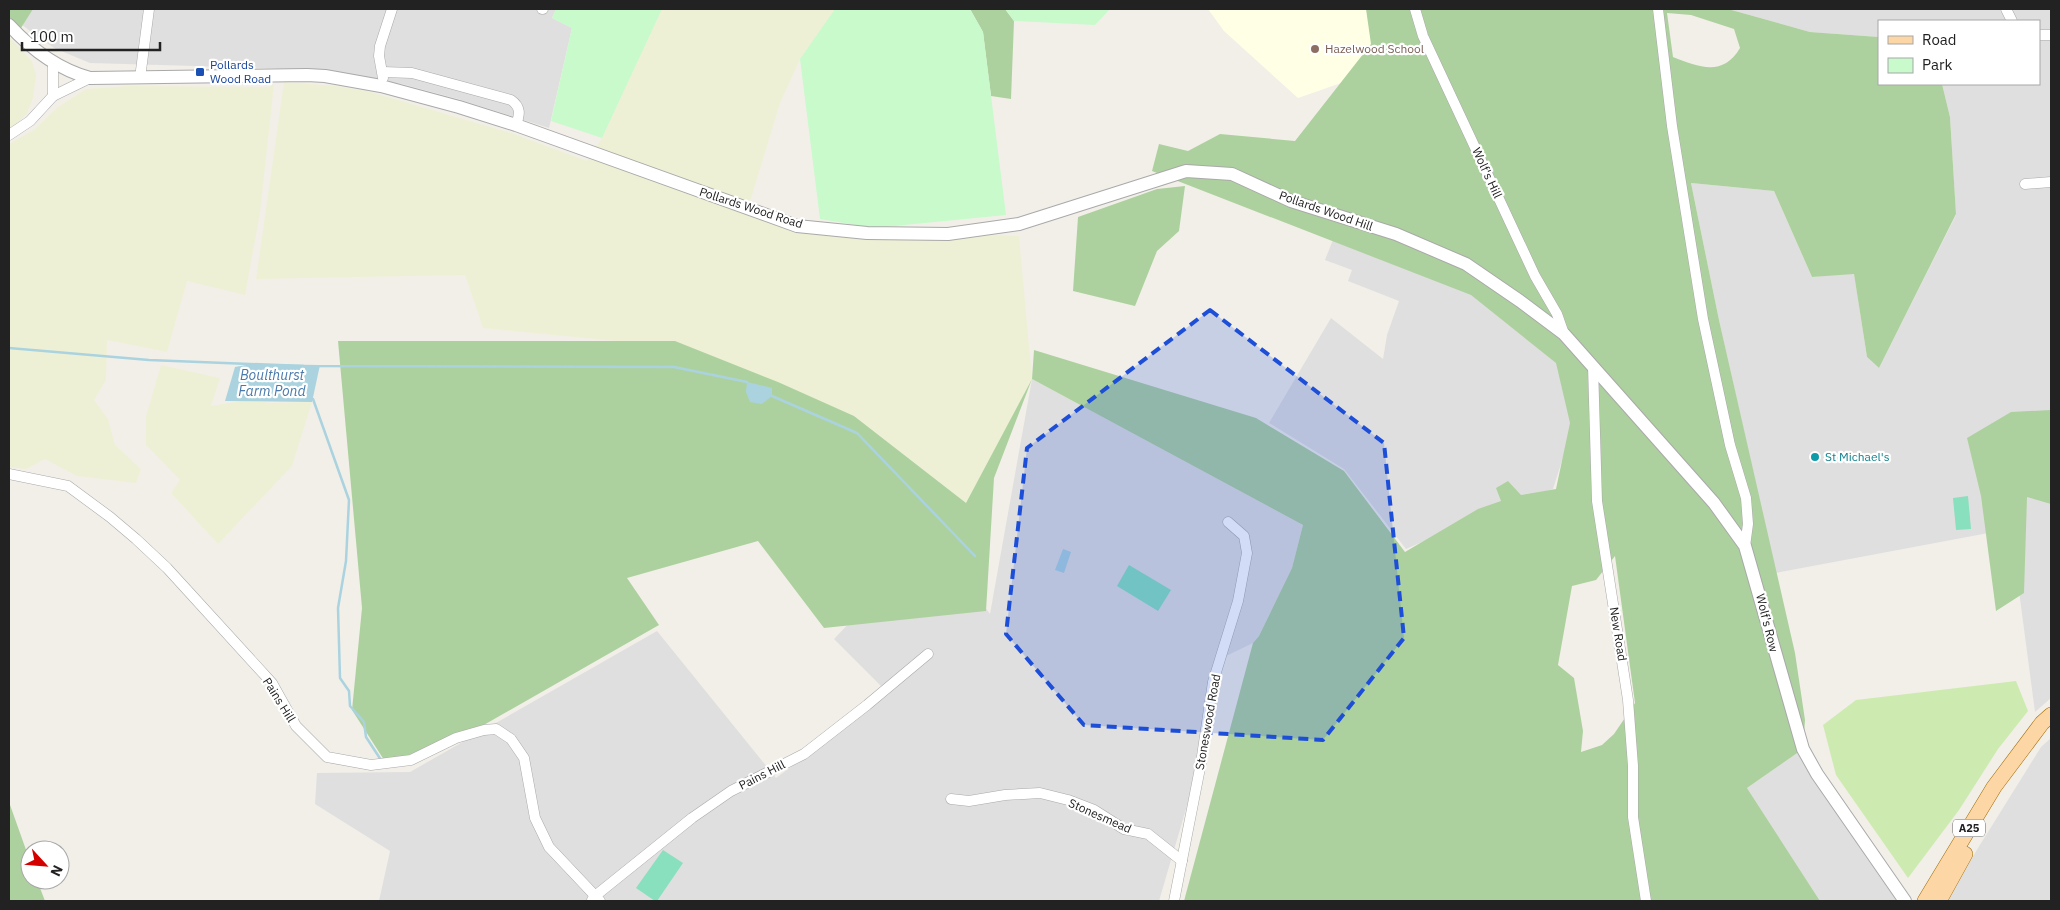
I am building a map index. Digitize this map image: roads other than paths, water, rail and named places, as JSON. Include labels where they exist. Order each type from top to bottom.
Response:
[{"type":"main road","name":"A25","points":[[1925,901],[1994,787],[2015,757],[2042,723],[2051,715]]},
{"type":"main road","points":[[1939,901],[2015,757]]},
{"type":"street","points":[[140,78],[149,9]]},
{"type":"street","points":[[381,86],[383,72],[379,56],[380,46],[392,9]]},
{"type":"street","name":"Wolf's Hill","points":[[1415,9],[1423,36],[1535,276],[1557,314],[1564,334]]},
{"type":"street","points":[[1658,9],[1672,126],[1703,319],[1730,445],[1746,498],[1748,524],[1745,546]]},
{"type":"street","name":"Pollards Wood Road","points":[[9,25],[53,63],[75,74],[90,78],[307,75],[325,76],[381,86],[516,125],[797,226],[867,233],[948,234],[1018,224],[1026,221]]},
{"type":"street","points":[[53,63],[53,96]]},
{"type":"street","points":[[383,72],[412,73],[511,100],[517,104],[519,110],[516,125]]},
{"type":"street","points":[[9,135],[30,121],[53,96],[90,78]]},
{"type":"street","name":"Pollards Wood Hill","points":[[1026,221],[1186,171],[1232,174],[1291,201],[1396,234],[1466,264],[1564,334],[1593,366]]},
{"type":"street","points":[[2025,184],[2051,182]]},
{"type":"street","name":"Wolf's Row","points":[[1593,366],[1714,503],[1745,546],[1803,749],[1817,774],[1905,901]]},
{"type":"street","name":"New Road","points":[[1593,366],[1598,501],[1628,700],[1633,817],[1646,901]]},
{"type":"street","name":"Pains Hill","points":[[9,474],[68,486],[136,539],[166,568],[272,683],[296,726],[327,757],[371,765],[411,760],[456,738],[484,730],[496,729],[510,739],[524,758],[535,818],[549,848],[595,900],[685,824],[731,791],[804,754],[928,654]]},
{"type":"street","name":"Stoneswood Road","points":[[1174,901],[1201,763],[1213,682],[1238,601],[1247,553],[1244,536],[1228,522]]},
{"type":"street","name":"Stonesmead","points":[[951,800],[969,801],[1005,795],[1040,793],[1068,800],[1094,810],[1124,829],[1148,834],[1182,861]]},
{"type":"water","name":"Boulthurst Farm Pond","points":[[252,364],[320,365],[312,402],[225,401],[235,367]]},
{"type":"water","points":[[747,382],[772,388],[772,396],[762,404],[750,402],[746,392]]},
{"type":"water","points":[[1063,549],[1071,552],[1064,573],[1055,570]]},
{"type":"waterway","points":[[9,348],[149,360],[304,366],[674,367],[747,382]]},
{"type":"waterway","points":[[772,396],[857,433],[975,556]]},
{"type":"waterway","points":[[313,399],[349,500],[346,561],[338,608],[340,678],[349,691],[350,706],[364,722],[366,737],[381,760]]},
{"type":"place","name":"Hazelwood School","points":[[1315,49]]},
{"type":"place","name":"Pollards Wood Road","points":[[200,72]]},
{"type":"place","name":"St Michael's","points":[[1815,457]]}]
